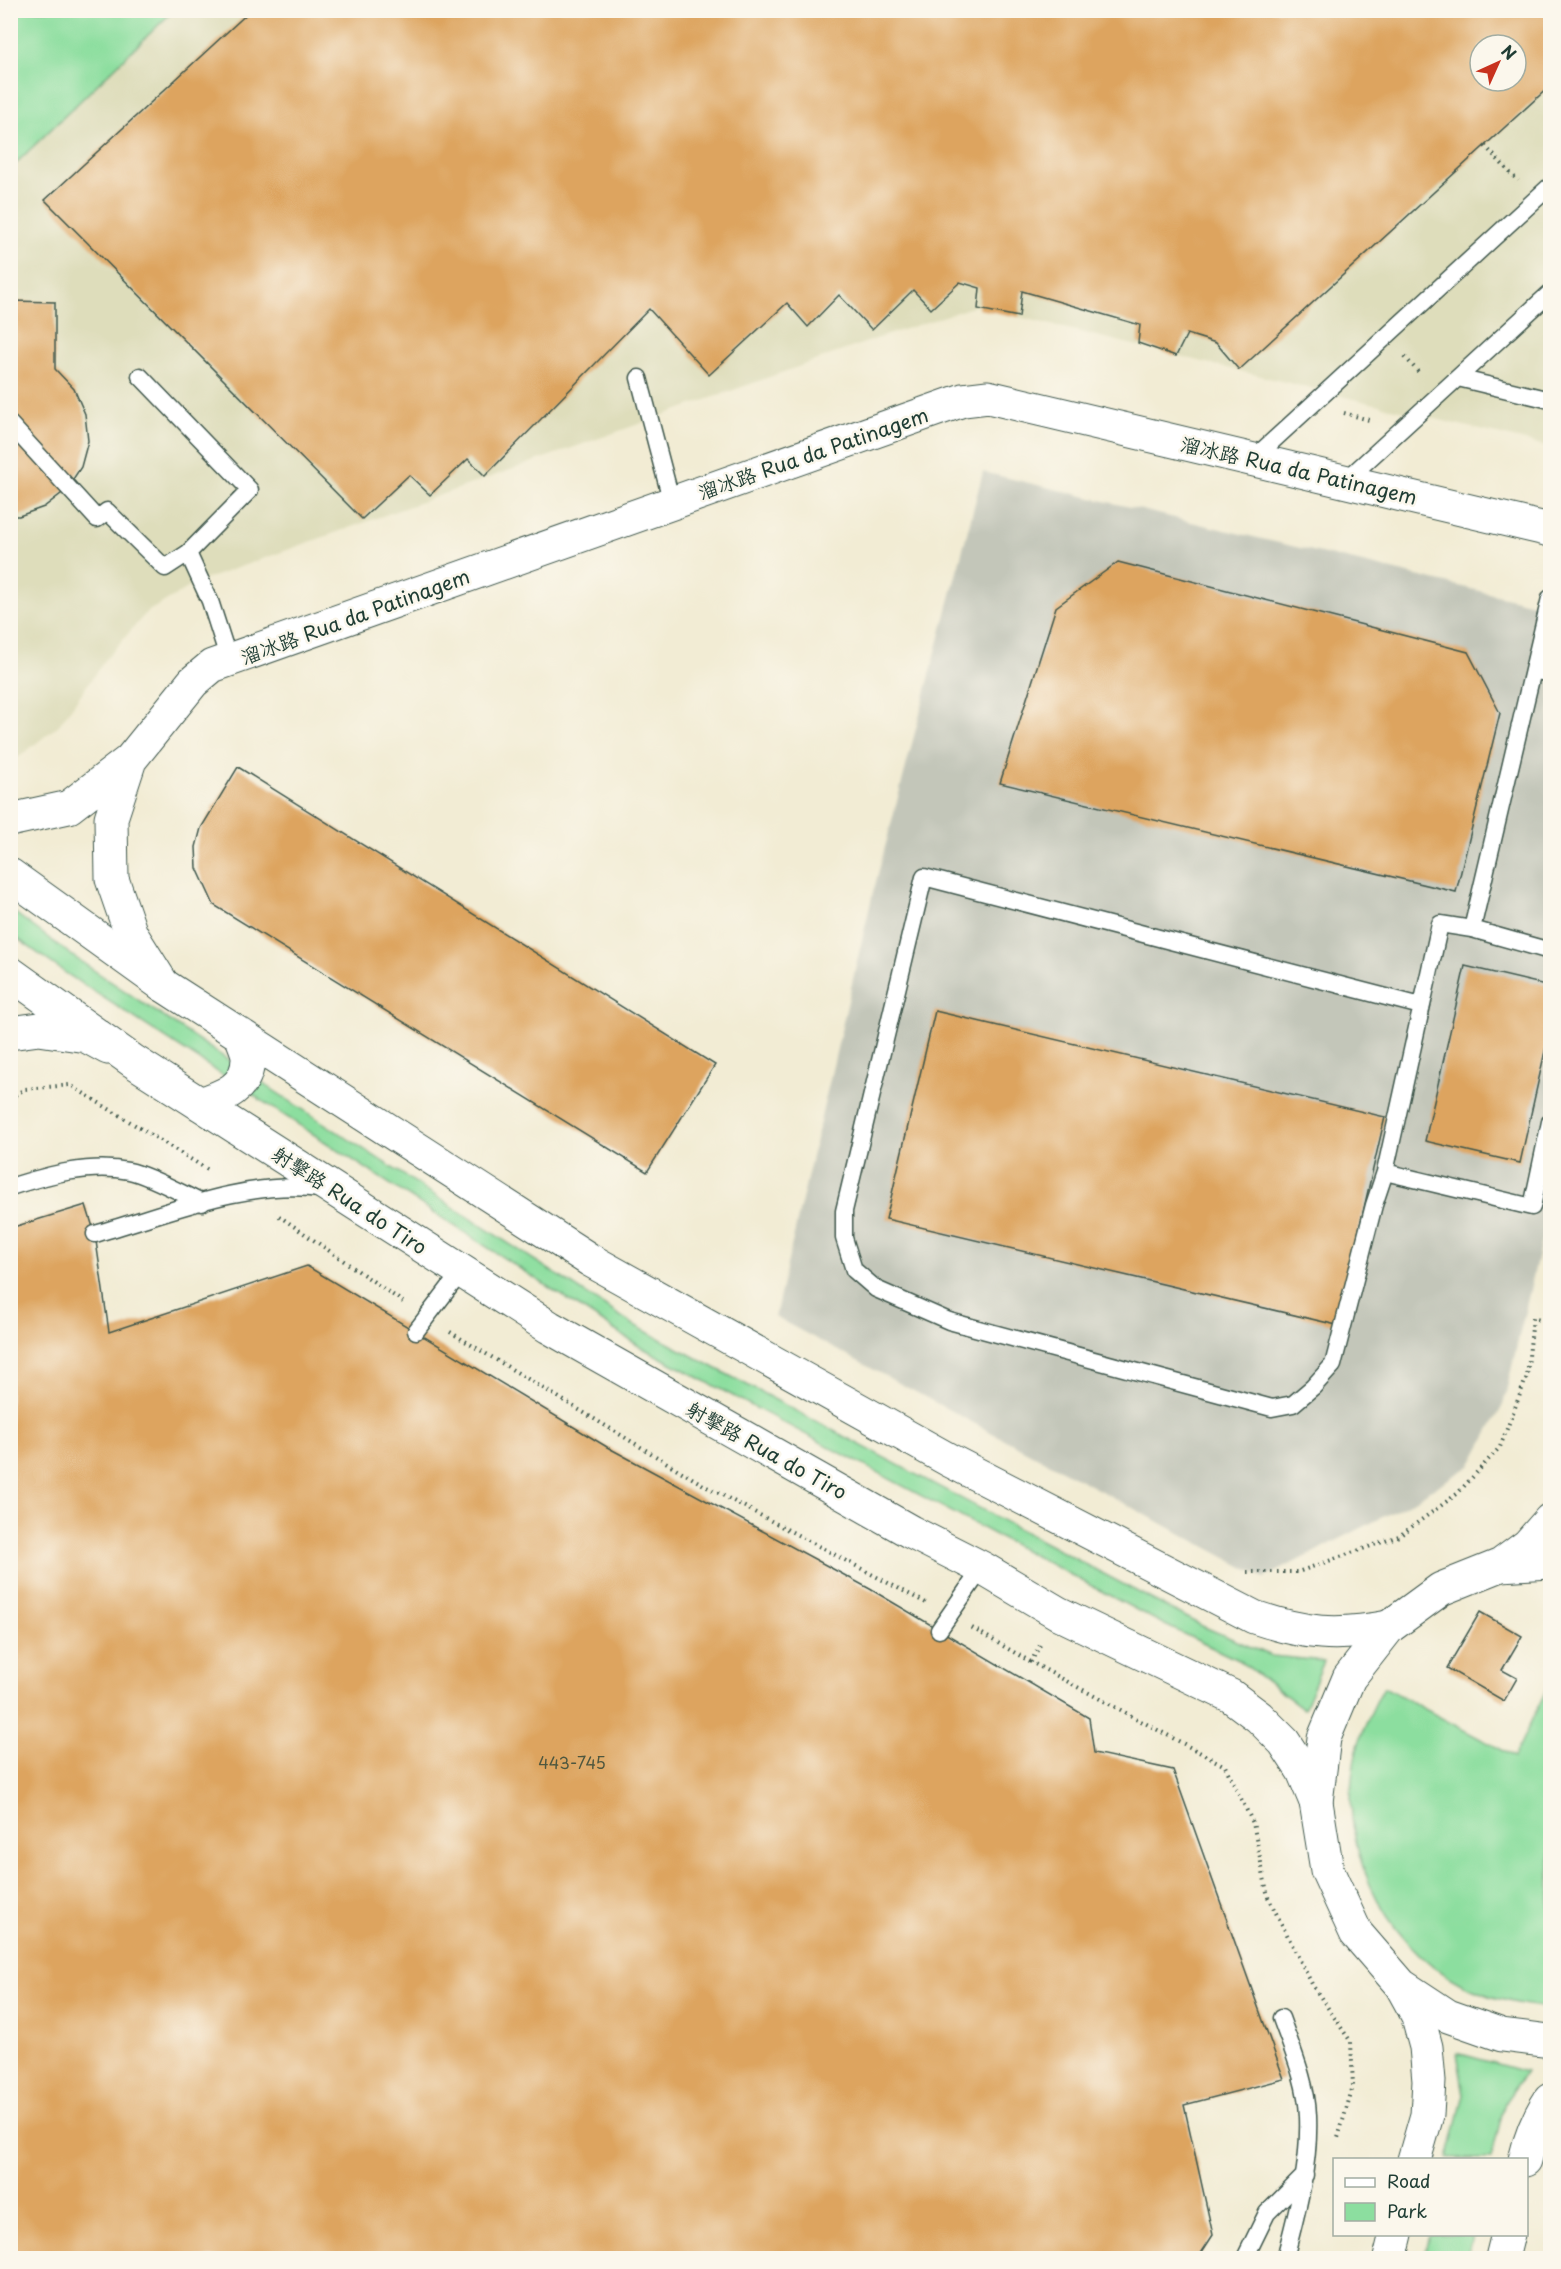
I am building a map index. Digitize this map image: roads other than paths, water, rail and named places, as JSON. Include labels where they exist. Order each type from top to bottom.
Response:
[{"type":"street","name":"溜冰路 Rua da Patinagem","points":[[10,820],[69,807],[130,760],[193,682],[212,666],[963,400],[988,397],[1551,530]]},
{"type":"street","name":"溜冰路 Rua da Patinagem","points":[[130,760],[111,818],[111,879],[131,934],[163,985]]},
{"type":"street","points":[[10,875],[163,985],[590,1260],[949,1460],[1254,1617],[1287,1628],[1321,1633],[1355,1633],[1389,1627]]},
{"type":"street","name":"射擊路 Rua do Tiro","points":[[10,973],[133,1061],[549,1327],[1058,1612],[1231,1696],[1284,1742],[1303,1771],[1316,1802]]},
{"type":"street","points":[[10,1033],[39,1029],[86,1036],[133,1061]]},
{"type":"street","points":[[200,1104],[225,1095],[242,1082],[248,1058],[241,1035]]},
{"type":"street","points":[[1415,2158],[1426,2115],[1429,2081],[1426,2047],[1417,2014],[1401,1984],[1356,1933],[1327,1870],[1316,1802],[1324,1738],[1349,1678],[1389,1627],[1440,1589],[1501,1565],[1528,1545],[1551,1520]]},
{"type":"street","points":[[1501,1565],[1551,1562]]},
{"type":"street","points":[[1401,1984],[1448,2016],[1502,2035],[1551,2042]]},
{"type":"street","points":[[1526,2158],[1529,2143],[1543,2111],[1551,2100]]},
{"type":"street","points":[[1390,2259],[1396,2236]]},
{"type":"street","points":[[1502,2259],[1508,2236]]},
{"type":"lane","points":[[1252,459],[1551,186]]},
{"type":"lane","points":[[1345,481],[1551,293]]},
{"type":"lane","points":[[10,424],[98,519],[107,512],[165,568],[188,553],[250,490],[140,376]]},
{"type":"lane","points":[[639,378],[672,503]]},
{"type":"lane","points":[[1458,378],[1551,400]]},
{"type":"lane","points":[[188,553],[210,601],[229,660]]},
{"type":"lane","points":[[1472,929],[1551,598]]},
{"type":"lane","points":[[1533,670],[1551,674]]},
{"type":"lane","points":[[1421,1006],[924,877],[844,1211],[844,1238],[854,1269],[876,1289],[949,1321],[1272,1408],[1293,1404],[1333,1365],[1374,1205],[1385,1172],[1440,924],[1472,929],[1551,951]]},
{"type":"lane","points":[[1385,1172],[1532,1207],[1551,1122]]},
{"type":"lane","points":[[10,1187],[35,1179],[92,1168],[131,1172],[202,1203]]},
{"type":"lane","points":[[95,1234],[242,1191],[295,1186],[320,1189],[347,1197]]},
{"type":"lane","points":[[421,1324],[461,1272]]},
{"type":"lane","points":[[944,1623],[982,1568]]},
{"type":"lane","points":[[1281,2018],[1302,2082],[1308,2115],[1306,2175],[1285,2259]]},
{"type":"lane","points":[[1245,2259],[1267,2212],[1306,2175]]}]
